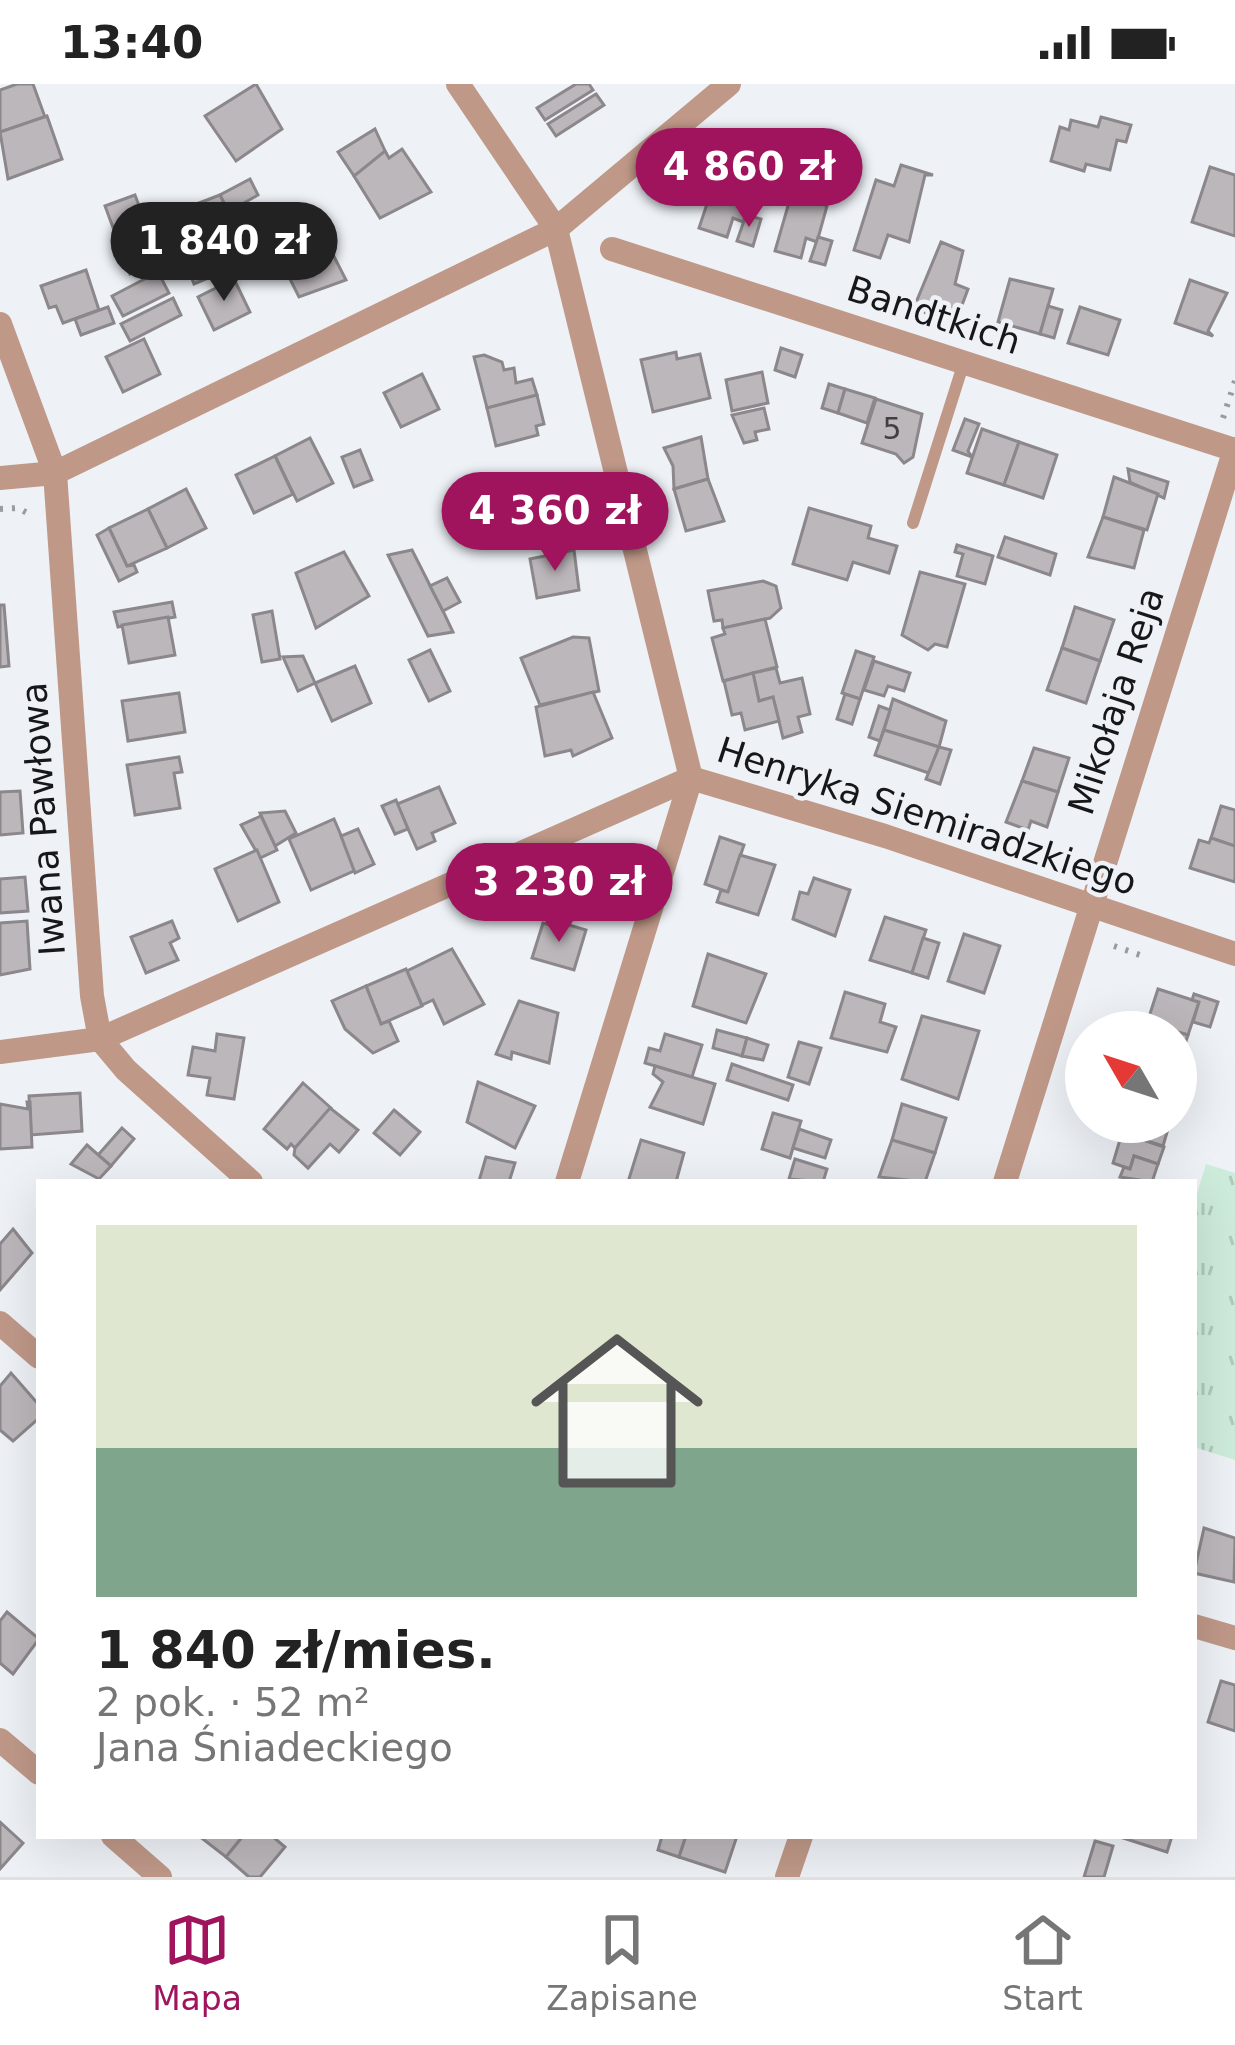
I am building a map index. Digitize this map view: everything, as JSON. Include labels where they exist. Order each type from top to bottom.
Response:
[{"type":"street","points":[[458,84],[556,229],[691,778],[568,1179]]},
{"type":"street","points":[[0,478],[55,473],[556,229],[729,84]]},
{"type":"street","name":"Bandtkich","points":[[612,249],[1235,450]]},
{"type":"street","name":"Iwana Pawłowa","points":[[0,324],[55,473],[92,996],[100,1039]]},
{"type":"street","name":"Mikołaja Reja","points":[[1006,1179],[1235,450]]},
{"type":"street","name":"Henryka Siemiradzkiego","points":[[0,1052],[100,1039],[691,778],[1235,954]]},
{"type":"street","points":[[100,1039],[126,1070],[248,1179]]},
{"type":"street","points":[[0,1323],[36,1354]]},
{"type":"street","points":[[1197,1627],[1235,1638]]},
{"type":"street","points":[[0,1740],[36,1770]]},
{"type":"street","points":[[116,1839],[160,1877]]},
{"type":"street","points":[[788,1877],[800,1839]]},
{"type":"lane","points":[[913,523],[964,362]]},
{"type":"green space","points":[[1206,1164],[1235,1173],[1235,1460],[1197,1448],[1197,1193]]},
{"type":"building","points":[[33,84],[45,117],[0,132],[0,90]]},
{"type":"building","points":[[256,84],[282,129],[236,161],[205,116]]},
{"type":"building","points":[[576,84],[589,84],[593,90],[545,120],[537,108]]},
{"type":"building","points":[[596,94],[604,105],[556,136],[548,124]]},
{"type":"building","points":[[47,116],[62,159],[8,179],[0,132]]},
{"type":"building","points":[[1101,117],[1131,125],[1126,142],[1117,140],[1110,170],[1086,164],[1084,171],[1051,161],[1060,127],[1069,130],[1071,120],[1098,127]]},
{"type":"building","points":[[375,129],[386,153],[354,176],[338,152]]},
{"type":"building","points":[[402,149],[431,192],[380,218],[354,176],[385,151],[389,158]]},
{"type":"building","points":[[901,165],[933,175],[925,175],[909,242],[888,235],[880,258],[854,250],[876,180],[894,186]]},
{"type":"building","points":[[1210,167],[1235,175],[1235,236],[1192,222]]},
{"type":"building","points":[[718,171],[755,186],[743,222],[733,218],[727,237],[699,228]]},
{"type":"building","points":[[250,179],[258,195],[228,212],[220,195]]},
{"type":"building","points":[[792,192],[827,206],[817,242],[806,238],[801,258],[775,251]]},
{"type":"building","points":[[135,195],[154,246],[124,257],[105,206]]},
{"type":"building","points":[[220,195],[232,220],[168,241],[159,218]]},
{"type":"building","points":[[746,215],[761,219],[753,246],[737,241]]},
{"type":"building","points":[[159,218],[168,241],[154,246],[145,223]]},
{"type":"building","points":[[303,232],[307,241],[322,233],[346,280],[299,297],[274,247]]},
{"type":"building","points":[[180,237],[185,249],[158,258],[154,246]]},
{"type":"building","points":[[818,237],[832,241],[825,265],[810,261]]},
{"type":"building","points":[[237,241],[246,262],[194,284],[186,263]]},
{"type":"building","points":[[941,242],[963,251],[955,284],[968,289],[956,321],[942,315],[939,323],[915,305]]},
{"type":"building","points":[[152,247],[157,263],[130,274],[124,257]]},
{"type":"building","points":[[86,270],[99,310],[63,323],[56,306],[49,308],[41,286]]},
{"type":"building","points":[[158,272],[169,293],[123,316],[112,296]]},
{"type":"building","points":[[234,279],[250,312],[214,330],[198,297]]},
{"type":"building","points":[[1010,279],[1053,289],[1040,334],[998,322]]},
{"type":"building","points":[[1190,280],[1227,293],[1208,331],[1213,336],[1175,323]]},
{"type":"building","points":[[173,298],[181,315],[130,341],[121,324]]},
{"type":"building","points":[[1048,306],[1062,310],[1054,338],[1040,334]]},
{"type":"building","points":[[108,307],[114,323],[81,335],[75,319]]},
{"type":"building","points":[[1080,307],[1120,320],[1108,355],[1068,343]]},
{"type":"building","points":[[144,339],[160,374],[123,392],[106,357]]},
{"type":"building","points":[[781,348],[802,355],[795,377],[775,370]]},
{"type":"building","points":[[676,352],[677,359],[700,354],[710,398],[653,412],[641,360]]},
{"type":"building","points":[[484,355],[502,362],[504,370],[514,368],[516,383],[532,379],[537,395],[487,408],[474,357]]},
{"type":"building","points":[[762,372],[768,403],[732,411],[726,380]]},
{"type":"building","points":[[422,374],[439,409],[401,427],[384,393]]},
{"type":"building","points":[[829,384],[845,389],[838,413],[822,408]]},
{"type":"building","points":[[845,389],[875,398],[867,423],[838,413]]},
{"type":"building","points":[[537,395],[544,424],[536,426],[538,435],[496,446],[487,408]]},
{"type":"building","points":[[876,399],[922,414],[913,457],[904,463],[896,454],[862,443]]},
{"type":"building","points":[[764,408],[769,429],[755,432],[757,440],[744,443],[732,415]]},
{"type":"building","points":[[965,419],[979,424],[968,451],[972,457],[953,450]]},
{"type":"building","points":[[982,429],[1019,442],[1004,485],[967,473]]},
{"type":"building","points":[[701,437],[708,479],[674,489],[673,466],[664,448]]},
{"type":"building","points":[[310,438],[333,483],[297,501],[275,456]]},
{"type":"building","points":[[1019,442],[1057,455],[1043,498],[1004,485]]},
{"type":"building","points":[[360,450],[372,480],[354,487],[342,457]]},
{"type":"building","points":[[275,456],[293,494],[254,513],[236,475]]},
{"type":"building","points":[[1128,469],[1168,482],[1164,498],[1130,482]]},
{"type":"building","points":[[561,474],[570,532],[543,535],[535,479]]},
{"type":"building","points":[[1114,477],[1158,494],[1147,530],[1103,517]]},
{"type":"building","points":[[708,479],[724,521],[686,531],[674,489]]},
{"type":"building","points":[[186,489],[206,528],[167,548],[148,509]]},
{"type":"building","points":[[809,508],[871,526],[868,538],[897,546],[889,573],[853,562],[847,580],[793,564]]},
{"type":"building","points":[[148,509],[167,548],[127,566],[109,528]]},
{"type":"building","points":[[1103,517],[1144,530],[1134,568],[1088,557]]},
{"type":"building","points":[[109,528],[127,566],[134,565],[137,572],[119,581],[97,535]]},
{"type":"building","points":[[1005,537],[1056,554],[1050,575],[998,557]]},
{"type":"building","points":[[957,545],[993,556],[985,584],[957,576],[963,554],[955,552]]},
{"type":"building","points":[[412,550],[453,632],[428,636],[388,555]]},
{"type":"building","points":[[574,550],[579,590],[537,598],[530,559]]},
{"type":"building","points":[[344,552],[369,596],[316,628],[296,573]]},
{"type":"building","points":[[920,572],[965,584],[947,647],[935,644],[928,650],[902,635]]},
{"type":"building","points":[[447,578],[460,602],[443,611],[430,586]]},
{"type":"building","points":[[763,581],[776,586],[781,608],[770,618],[723,628],[722,620],[714,621],[708,591]]},
{"type":"building","points":[[172,602],[175,617],[118,627],[114,612]]},
{"type":"building","points":[[0,605],[4,605],[9,666],[0,667]]},
{"type":"building","points":[[1075,607],[1114,620],[1100,661],[1062,648]]},
{"type":"building","points":[[272,611],[280,659],[262,662],[253,615]]},
{"type":"building","points":[[168,617],[175,655],[129,663],[122,625]]},
{"type":"building","points":[[765,619],[777,667],[723,681],[712,638],[725,634],[723,628]]},
{"type":"building","points":[[573,637],[589,638],[599,691],[540,705],[521,658]]},
{"type":"building","points":[[1062,648],[1100,661],[1086,703],[1047,690]]},
{"type":"building","points":[[430,650],[450,691],[429,701],[409,660]]},
{"type":"building","points":[[856,651],[874,657],[860,699],[842,693]]},
{"type":"building","points":[[303,656],[315,683],[298,691],[283,657]]},
{"type":"building","points":[[874,661],[910,673],[904,691],[888,686],[884,696],[864,690]]},
{"type":"building","points":[[355,666],[371,703],[332,721],[315,683]]},
{"type":"building","points":[[776,668],[780,683],[802,678],[810,714],[798,717],[802,732],[783,738],[773,697],[759,701],[753,673]]},
{"type":"building","points":[[753,673],[759,701],[773,697],[779,721],[745,730],[741,713],[732,715],[724,681]]},
{"type":"building","points":[[593,692],[612,738],[573,756],[571,750],[545,756],[536,707]]},
{"type":"building","points":[[179,693],[185,732],[128,741],[122,701]]},
{"type":"building","points":[[845,694],[860,699],[852,724],[837,719]]},
{"type":"building","points":[[893,699],[946,721],[939,747],[884,730]]},
{"type":"building","points":[[879,706],[890,710],[880,741],[869,737]]},
{"type":"building","points":[[884,730],[939,747],[929,773],[875,755]]},
{"type":"building","points":[[939,747],[951,750],[940,784],[926,779]]},
{"type":"building","points":[[1034,748],[1069,758],[1058,792],[1022,781]]},
{"type":"building","points":[[179,757],[182,772],[174,773],[180,808],[135,815],[127,765]]},
{"type":"building","points":[[1022,781],[1058,792],[1047,827],[1031,821],[1028,830],[1006,822]]},
{"type":"building","points":[[439,787],[455,823],[432,833],[435,841],[417,849],[397,804]]},
{"type":"building","points":[[20,791],[23,833],[0,835],[0,792]]},
{"type":"building","points":[[396,800],[408,829],[395,834],[382,806]]},
{"type":"building","points":[[1221,806],[1235,810],[1235,846],[1211,838]]},
{"type":"building","points":[[285,811],[296,833],[275,846],[260,813]]},
{"type":"building","points":[[261,816],[277,850],[260,858],[241,825]]},
{"type":"building","points":[[334,819],[356,870],[311,890],[289,839]]},
{"type":"building","points":[[358,829],[374,864],[355,873],[341,836]]},
{"type":"building","points":[[720,837],[744,845],[728,892],[705,884]]},
{"type":"building","points":[[1211,838],[1235,846],[1235,882],[1190,868],[1199,840],[1209,843]]},
{"type":"building","points":[[257,850],[279,902],[238,921],[215,869]]},
{"type":"building","points":[[740,855],[775,865],[758,915],[717,902],[721,890],[728,892]]},
{"type":"building","points":[[25,877],[28,911],[0,913],[0,879]]},
{"type":"building","points":[[814,878],[850,890],[835,936],[793,919],[800,892],[808,894]]},
{"type":"building","points":[[885,917],[926,930],[912,973],[870,960]]},
{"type":"building","points":[[27,921],[30,969],[0,975],[0,923]]},
{"type":"building","points":[[172,921],[179,938],[170,943],[178,960],[146,973],[131,937]]},
{"type":"building","points":[[559,922],[586,930],[574,970],[532,958],[543,923],[558,927]]},
{"type":"building","points":[[964,934],[1000,946],[984,993],[948,981]]},
{"type":"building","points":[[923,938],[939,943],[928,978],[912,973]]},
{"type":"building","points":[[452,949],[484,1004],[444,1024],[433,1000],[422,1005],[407,971]]},
{"type":"building","points":[[708,954],[766,974],[746,1023],[693,1006]]},
{"type":"building","points":[[406,969],[422,1006],[381,1024],[366,986]]},
{"type":"building","points":[[366,986],[381,1024],[389,1021],[398,1041],[373,1053],[345,1029],[332,1001]]},
{"type":"building","points":[[1158,989],[1199,1002],[1196,1011],[1151,1011]]},
{"type":"building","points":[[845,992],[885,1004],[880,1022],[896,1027],[887,1052],[831,1038]]},
{"type":"building","points":[[1194,994],[1218,1002],[1210,1027],[1197,1023],[1199,1002],[1192,1000]]},
{"type":"building","points":[[519,1001],[558,1013],[549,1063],[512,1052],[511,1059],[496,1054]]},
{"type":"building","points":[[922,1016],[979,1031],[958,1099],[902,1079]]},
{"type":"building","points":[[717,1030],[747,1038],[742,1056],[713,1048]]},
{"type":"building","points":[[217,1034],[244,1038],[234,1099],[207,1095],[210,1078],[188,1075],[193,1047],[215,1051]]},
{"type":"building","points":[[665,1034],[702,1045],[692,1077],[645,1063],[649,1048],[660,1051]]},
{"type":"building","points":[[747,1038],[768,1045],[763,1060],[742,1056]]},
{"type":"building","points":[[799,1042],[821,1048],[809,1084],[788,1077]]},
{"type":"building","points":[[732,1064],[793,1085],[788,1100],[727,1080]]},
{"type":"building","points":[[655,1066],[715,1084],[703,1124],[650,1107],[663,1082],[653,1074]]},
{"type":"building","points":[[478,1082],[535,1106],[515,1148],[467,1122]]},
{"type":"building","points":[[303,1083],[331,1108],[295,1148],[291,1144],[287,1149],[264,1129]]},
{"type":"building","points":[[80,1093],[82,1131],[31,1135],[29,1096]]},
{"type":"building","points":[[30,1102],[32,1147],[0,1149],[0,1104],[28,1109]]},
{"type":"building","points":[[902,1104],[946,1118],[935,1153],[892,1140]]},
{"type":"building","points":[[330,1108],[358,1130],[339,1152],[330,1144],[308,1168],[294,1155],[295,1148]]},
{"type":"building","points":[[394,1110],[420,1132],[400,1155],[374,1133]]},
{"type":"building","points":[[773,1113],[801,1121],[790,1158],[762,1149]]},
{"type":"building","points":[[122,1128],[134,1139],[111,1166],[98,1155]]},
{"type":"building","points":[[799,1129],[831,1140],[825,1158],[793,1148]]},
{"type":"building","points":[[641,1140],[684,1153],[677,1179],[629,1179]]},
{"type":"building","points":[[892,1140],[935,1153],[926,1179],[879,1177]]},
{"type":"building","points":[[1119,1143],[1164,1147],[1158,1164],[1134,1156],[1130,1169],[1113,1163]]},
{"type":"building","points":[[87,1145],[111,1166],[99,1179],[71,1164]]},
{"type":"building","points":[[1134,1156],[1158,1164],[1153,1179],[1120,1177],[1124,1167],[1130,1169]]},
{"type":"building","points":[[486,1157],[515,1163],[510,1179],[480,1179]]},
{"type":"building","points":[[795,1159],[827,1169],[824,1179],[789,1179]]},
{"type":"building","points":[[13,1229],[32,1253],[0,1290],[0,1244]]},
{"type":"building","points":[[11,1373],[36,1402],[36,1421],[13,1441],[0,1430],[0,1386]]},
{"type":"building","points":[[1204,1528],[1235,1538],[1234,1582],[1197,1574]]},
{"type":"building","points":[[7,1612],[36,1636],[13,1674],[0,1663],[0,1621]]},
{"type":"building","points":[[1221,1681],[1235,1685],[1235,1731],[1208,1722]]},
{"type":"building","points":[[0,1822],[23,1843],[0,1869]]},
{"type":"building","points":[[203,1839],[241,1839],[226,1857]]},
{"type":"building","points":[[241,1839],[276,1839],[285,1847],[260,1877],[249,1877],[226,1857]]},
{"type":"building","points":[[661,1839],[685,1839],[679,1857],[658,1850]]},
{"type":"building","points":[[685,1839],[736,1839],[725,1872],[679,1857]]},
{"type":"building","points":[[1126,1839],[1171,1839],[1167,1852]]},
{"type":"building","points":[[1095,1841],[1113,1846],[1104,1877],[1084,1877]]}]
